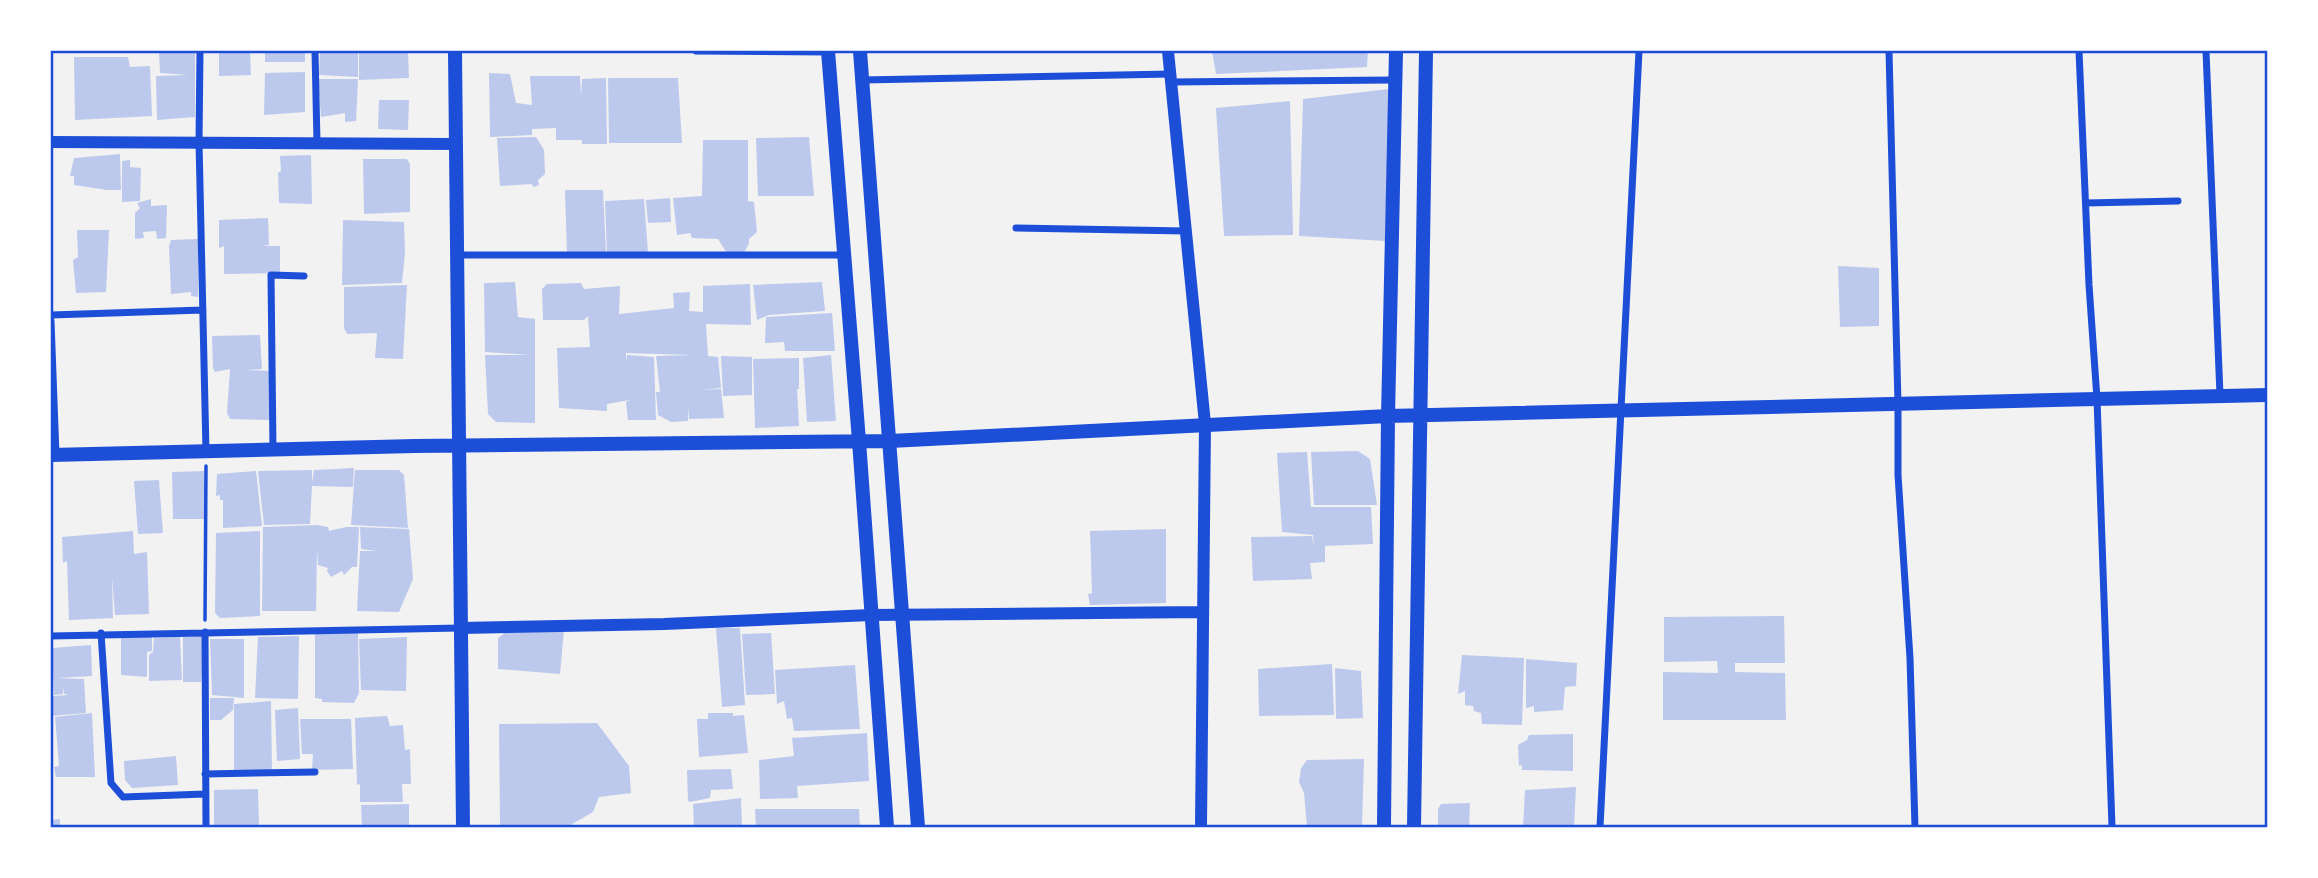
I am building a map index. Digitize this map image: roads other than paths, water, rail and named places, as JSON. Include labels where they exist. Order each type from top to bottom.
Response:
[{"type":"main road","points":[[455,51],[463,827]]},
{"type":"main road","points":[[828,51],[887,827]]},
{"type":"main road","points":[[860,51],[918,827]]},
{"type":"main road","points":[[1384,827],[1395,51]]},
{"type":"main road","points":[[1414,827],[1426,51]]},
{"type":"main road","points":[[53,455],[415,446],[890,441],[1388,416],[2267,395]]},
{"type":"street","points":[[200,51],[199,142],[206,451]]},
{"type":"street","points":[[315,51],[317,143]]},
{"type":"street","points":[[696,51],[828,51]]},
{"type":"street","points":[[1168,51],[1205,424],[1201,827]]},
{"type":"street","points":[[1600,827],[1639,51]]},
{"type":"street","points":[[1889,51],[1898,475],[1910,658],[1915,827]]},
{"type":"street","points":[[2079,51],[2097,399],[2112,827]]},
{"type":"street","points":[[2206,51],[2221,395]]},
{"type":"street","points":[[862,80],[1016,77],[1395,80]]},
{"type":"street","points":[[51,142],[456,144]]},
{"type":"street","points":[[2086,203],[2178,201]]},
{"type":"street","points":[[1016,228],[1186,231]]},
{"type":"street","points":[[457,255],[843,255]]},
{"type":"street","points":[[273,450],[271,275],[304,276]]},
{"type":"street","points":[[51,315],[203,310]]},
{"type":"street","points":[[51,321],[53,455]]},
{"type":"street","points":[[51,636],[664,624],[872,615],[1203,612]]},
{"type":"street","points":[[205,632],[206,827]]},
{"type":"street","points":[[101,633],[111,783],[122,797],[205,794]]},
{"type":"street","points":[[205,774],[315,772]]}]
